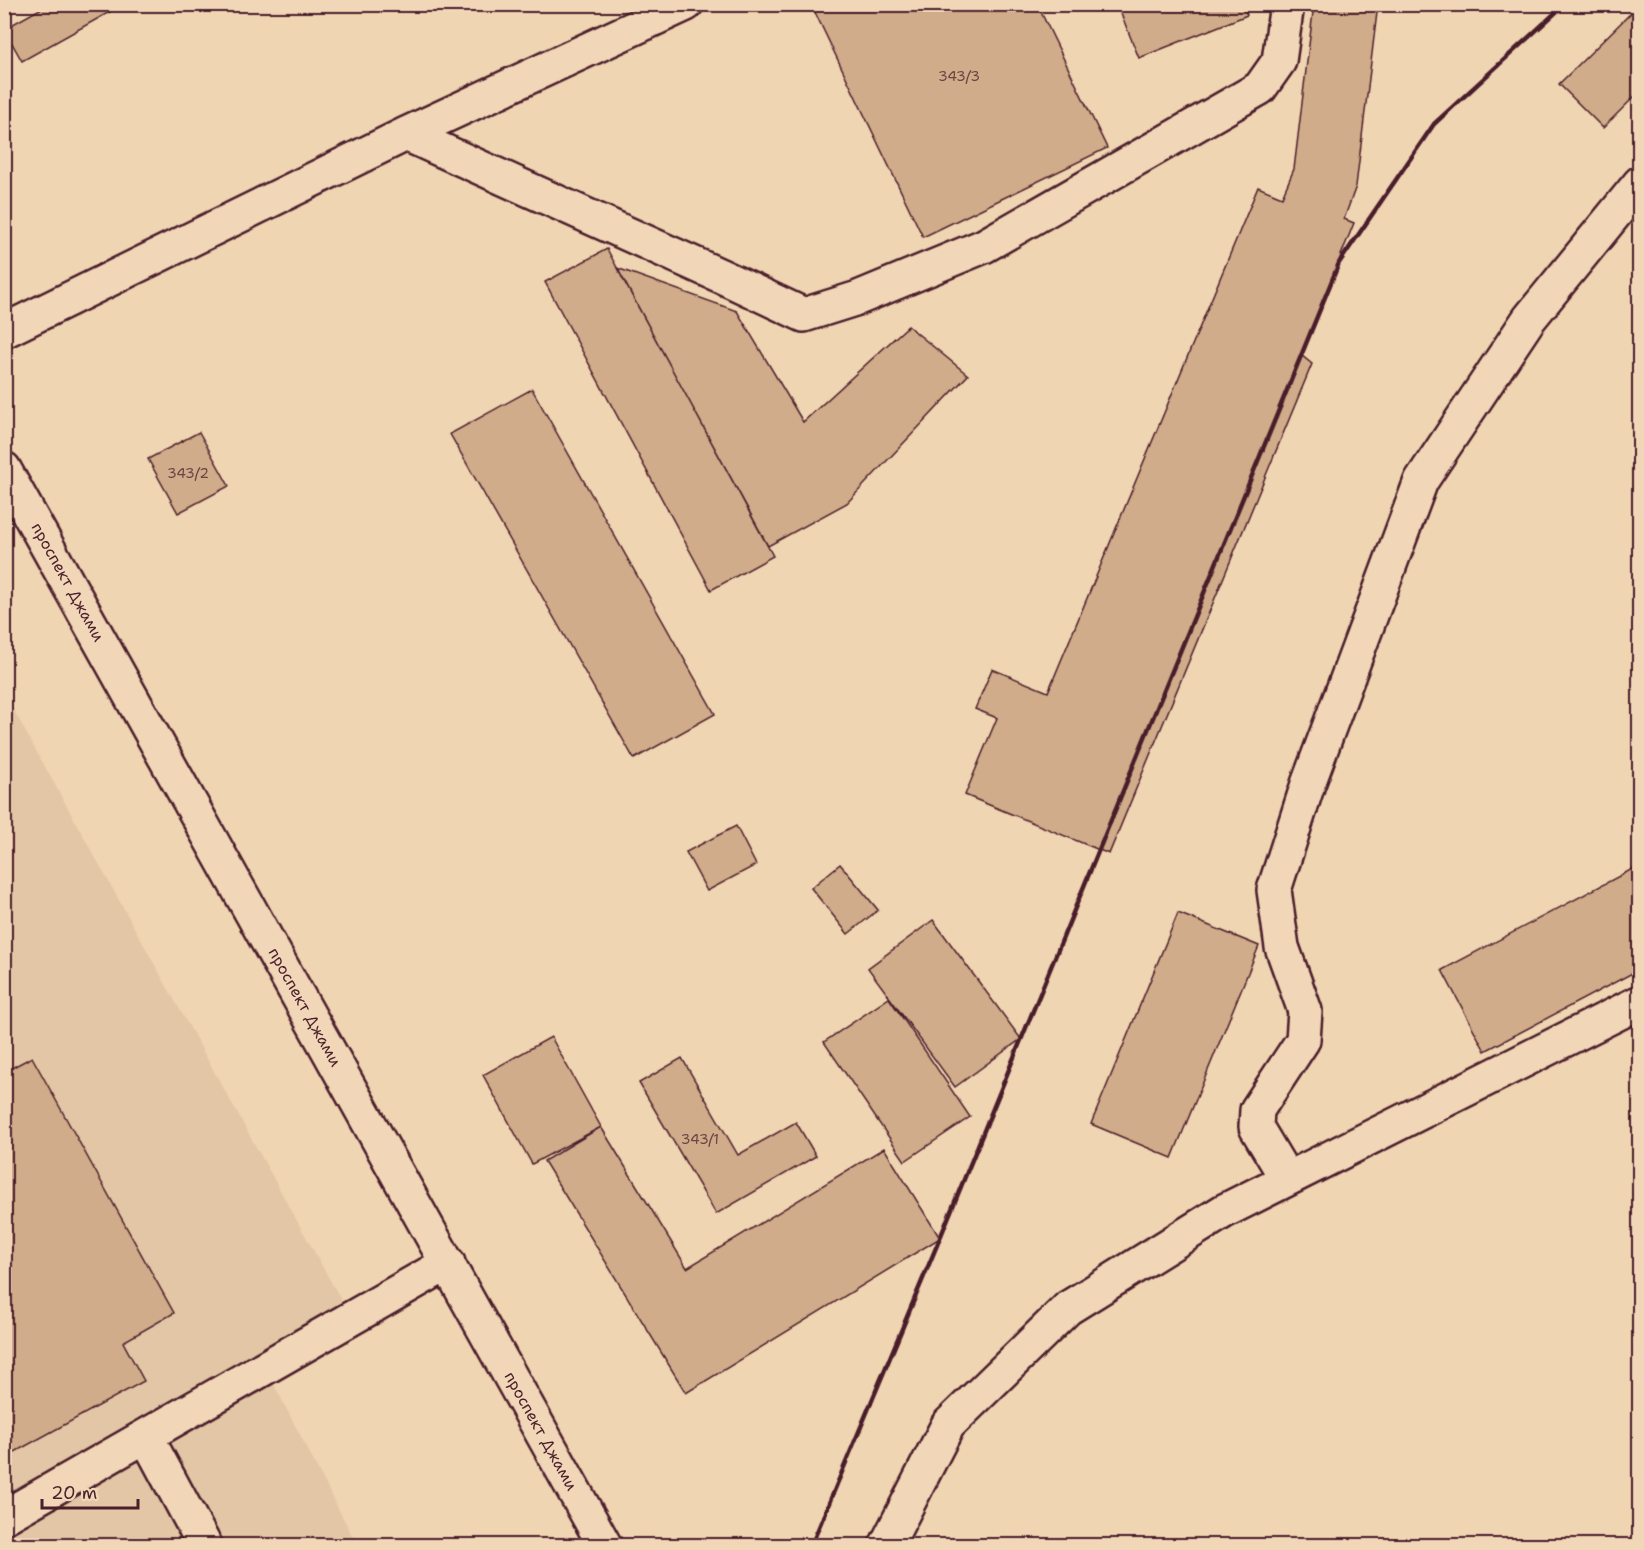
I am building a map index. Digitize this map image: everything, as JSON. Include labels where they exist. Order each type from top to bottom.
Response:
[{"type":"street","points":[[4,331],[406,134],[686,4]]},
{"type":"street","points":[[406,134],[804,315],[858,298],[984,246],[1260,88],[1279,61],[1287,4]]},
{"type":"street","points":[[1287,1179],[1256,1127],[1257,1110],[1303,1040],[1305,1011],[1282,947],[1274,890],[1308,784],[1421,481],[1529,319],[1640,183]]},
{"type":"street","name":"проспект Джами","points":[[4,468],[605,1545]]},
{"type":"street","points":[[886,1545],[948,1425],[1068,1308],[1224,1211],[1640,1002]]},
{"type":"street","points":[[4,1517],[448,1263]]},
{"type":"street","points":[[146,1436],[205,1545]]},
{"type":"shaded area","points":[[4,693],[356,1327],[269,1375],[357,1545],[5,1545]]},
{"type":"building","points":[[49,4],[124,4],[22,61],[4,29]]},
{"type":"building","points":[[811,4],[1037,4],[1107,148],[923,237]]},
{"type":"building","points":[[1117,4],[1243,4],[1247,15],[1139,58]]},
{"type":"building","points":[[1314,4],[1378,4],[1356,186],[1344,219],[1354,223],[1301,355],[1312,364],[1109,854],[965,795],[997,718],[975,709],[992,669],[1048,692],[1258,187],[1282,197],[1294,169]]},
{"type":"building","points":[[1640,4],[1640,91],[1603,128],[1559,84]]},
{"type":"building","points":[[607,249],[773,556],[711,590],[545,282]]},
{"type":"building","points":[[617,268],[737,311],[803,422],[908,326],[968,375],[847,503],[768,546]]},
{"type":"building","points":[[532,389],[715,714],[634,759],[450,434]]},
{"type":"building","points":[[199,432],[229,486],[178,513],[148,459]]},
{"type":"building","points":[[736,826],[756,865],[707,891],[686,852]]},
{"type":"building","points":[[840,864],[878,910],[848,934],[811,888]]},
{"type":"building","points":[[1640,865],[1640,969],[1485,1051],[1442,970]]},
{"type":"building","points":[[1178,913],[1259,946],[1172,1158],[1091,1124]]},
{"type":"building","points":[[933,920],[1021,1039],[955,1087],[868,968]]},
{"type":"building","points":[[889,998],[970,1117],[905,1161],[824,1042]]},
{"type":"building","points":[[551,1037],[601,1127],[532,1164],[483,1075]]},
{"type":"building","points":[[32,1057],[174,1313],[123,1342],[144,1381],[4,1458],[4,1072]]},
{"type":"building","points":[[682,1058],[738,1155],[796,1122],[816,1156],[716,1214],[639,1083]]},
{"type":"building","points":[[601,1127],[687,1268],[884,1148],[940,1238],[686,1393],[544,1161]]},
{"type":"railway","points":[[811,1546],[940,1238],[1339,263],[1434,124],[1565,4]]}]
